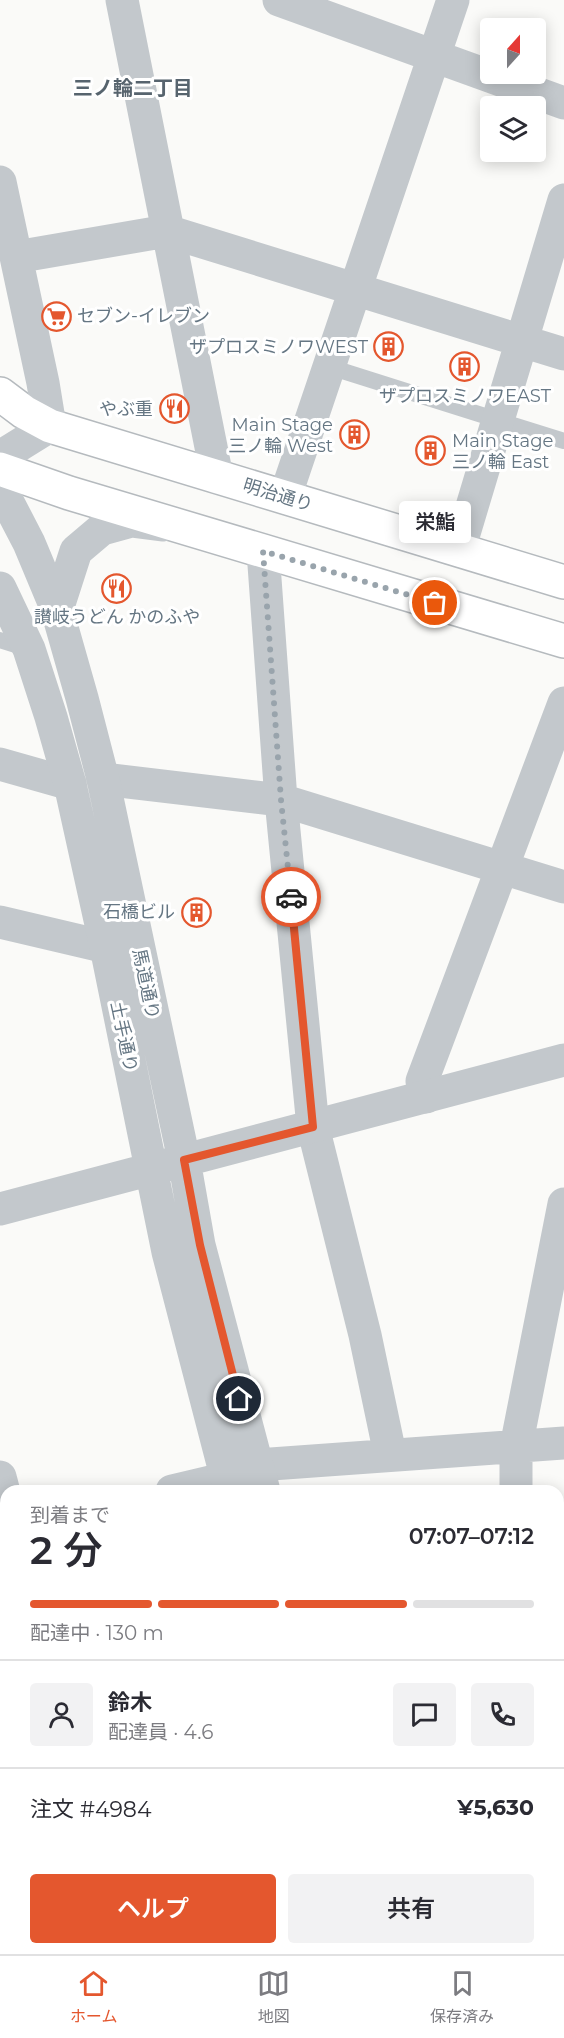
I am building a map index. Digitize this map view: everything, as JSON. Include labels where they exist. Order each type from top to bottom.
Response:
[{"type":"main road","name":"明治通り","points":[[0,394],[24,412],[50,426],[564,582]]},
{"type":"main road","points":[[0,469],[69,493],[564,641]]},
{"type":"street","points":[[122,0],[217,477]]},
{"type":"street","points":[[279,0],[564,102]]},
{"type":"street","points":[[285,497],[453,0]]},
{"type":"street","points":[[0,182],[50,426],[0,457]]},
{"type":"street","points":[[459,550],[521,340],[557,248],[564,200]]},
{"type":"street","points":[[16,257],[167,231],[564,354]]},
{"type":"street","name":"馬道通り","points":[[0,487],[29,543],[57,610],[82,698],[103,779],[200,1245],[260,1478]]},
{"type":"street","points":[[57,610],[76,551],[102,529],[131,521],[188,529]]},
{"type":"street","points":[[263,551],[281,800],[313,1127],[364,1335],[390,1454]]},
{"type":"street","points":[[0,563],[15,645]]},
{"type":"street","name":"土手通り","points":[[0,588],[15,645],[70,784],[106,947],[168,1252],[229,1485]]},
{"type":"street","points":[[426,1097],[422,1081],[564,703]]},
{"type":"street","points":[[0,764],[70,784]]},
{"type":"street","points":[[103,779],[281,800],[564,887]]},
{"type":"street","points":[[0,922],[106,947]]},
{"type":"street","points":[[0,1209],[564,1060]]},
{"type":"street","points":[[516,1485],[516,1447],[564,1204]]},
{"type":"street","points":[[260,1478],[390,1454],[564,1443]]},
{"type":"lane","points":[[330,367],[564,441]]},
{"type":"way so far","points":[[291,897],[281,800],[263,551],[435,603]]},
{"type":"place","name":"セブン-イレブン","points":[[56,316]]},
{"type":"place","name":"ザプロスミノワWEST","points":[[389,347]]},
{"type":"place","name":"ザプロスミノワEAST","points":[[465,367]]},
{"type":"place","name":"やぶ重","points":[[174,409]]},
{"type":"place","name":"Main Stage 三ノ輪 West","points":[[354,435]]},
{"type":"place","name":"Main Stage 三ノ輪 East","points":[[431,451]]},
{"type":"place","name":"讃岐うどん かのふや","points":[[117,588]]},
{"type":"place","name":"栄鮨","points":[[435,603]]},
{"type":"place","name":"石橋ビル","points":[[196,912]]},
{"type":"district","name":"三ノ輪二丁目","points":[[133,88]]},
{"type":"route","points":[[239,1399],[200,1245],[184,1160],[313,1127],[291,897]]}]
